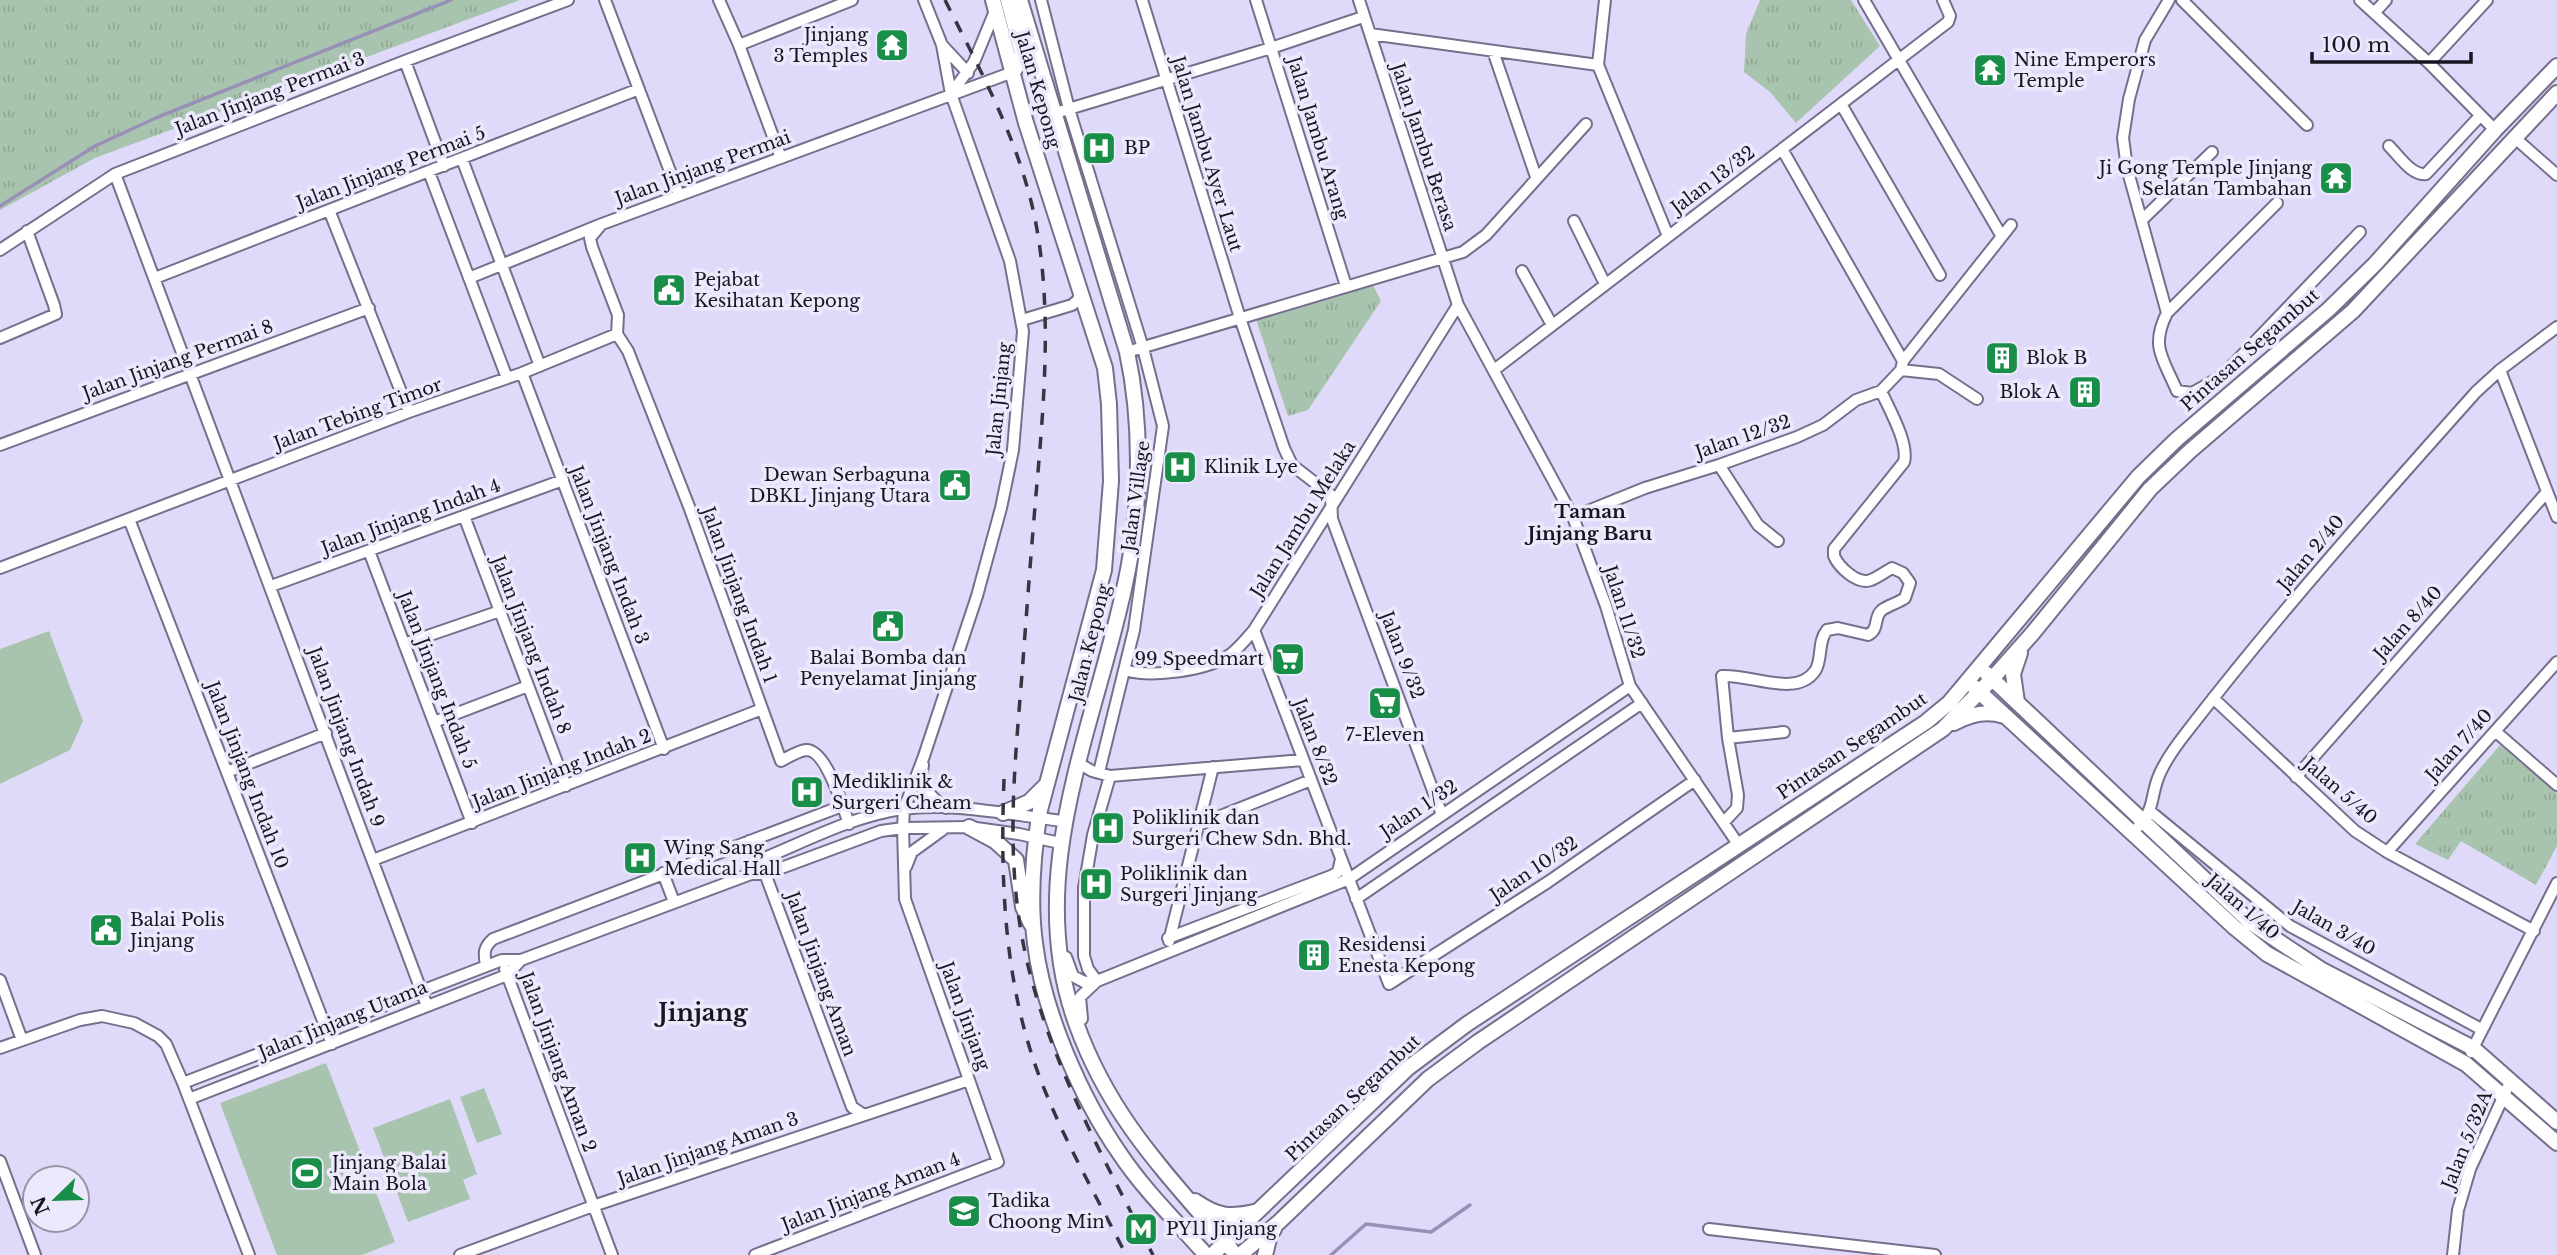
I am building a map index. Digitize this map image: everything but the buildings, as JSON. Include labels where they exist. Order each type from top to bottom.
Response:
[{"type":"main road","points":[[1008,0],[1021,52],[1021,61],[1013,72]]},
{"type":"main road","name":"Jalan Kepong","points":[[1020,0],[1127,352],[1138,436],[1132,542],[1125,587],[1063,821],[1058,931],[1063,973],[1076,1023],[1095,1068],[1123,1120],[1182,1193],[1238,1255]]},
{"type":"main road","name":"Jalan Kepong","points":[[995,5],[1026,123],[1105,368],[1111,432],[1109,520],[1104,570],[1039,818],[1033,870],[1033,930],[1045,992],[1065,1047],[1090,1102],[1126,1162],[1206,1255]]},
{"type":"main road","points":[[2415,219],[2442,197],[2493,145],[2515,138],[2514,127],[2557,66]]},
{"type":"main road","name":"Pintasan Segambut","points":[[1238,1255],[1279,1222],[1428,1079],[1478,1042],[1943,729],[1974,687],[1981,668],[2138,477],[2177,439],[2328,310],[2375,264],[2495,130],[2557,66]]},
{"type":"main road","name":"Pintasan Segambut","points":[[1213,1255],[1408,1068],[1467,1024],[1926,722],[1974,687],[1992,680],[2150,489],[2190,451],[2353,311],[2557,93]]},
{"type":"main road","points":[[2017,702],[2013,682],[2015,666],[2032,634]]},
{"type":"main road","name":"Jalan 1/40","points":[[1981,668],[2223,898],[2275,941],[2322,970],[2473,1048],[2557,1122]]},
{"type":"main road","name":"Jalan 1/40","points":[[1974,687],[2008,718],[2142,822],[2234,927],[2267,954],[2466,1064],[2557,1143]]},
{"type":"main road","points":[[1943,729],[1980,713],[1996,713],[2008,718]]},
{"type":"main road","points":[[1003,813],[1029,802],[1048,783]]},
{"type":"main road","points":[[1738,844],[1742,850],[1748,852],[1783,831],[1807,821]]},
{"type":"main road","points":[[968,827],[995,841],[1016,860],[1023,907],[1033,930]]},
{"type":"main road","points":[[1182,1193],[1220,1215],[1242,1215],[1262,1210]]},
{"type":"main road","points":[[1265,1255],[1270,1235],[1279,1222]]},
{"type":"street","name":"Jalan Jinjang Permai 3","points":[[0,250],[115,174],[568,0]]},
{"type":"street","points":[[605,0],[680,195]]},
{"type":"street","points":[[719,0],[739,45],[780,158]]},
{"type":"street","points":[[739,45],[852,0]]},
{"type":"street","name":"Jalan Jinjang","points":[[924,0],[942,45],[951,94],[1010,261],[1023,331],[1013,450],[1000,508],[977,596],[904,809],[903,828],[905,898],[998,1162]]},
{"type":"street","name":"Jalan Kepong","points":[[1041,0],[1069,109],[1143,348]]},
{"type":"street","name":"Jalan Jambu Ayer Laut","points":[[1142,0],[1240,318],[1284,448],[1292,465],[1331,495],[1333,506]]},
{"type":"street","name":"Jalan Jambu Arang","points":[[1256,0],[1346,286]]},
{"type":"street","name":"Jalan Jambu Berasa","points":[[1359,0],[1458,305]]},
{"type":"street","points":[[1605,0],[1598,65],[1668,236]]},
{"type":"street","points":[[1864,0],[2001,235]]},
{"type":"street","name":"Jalan 13/32","points":[[1494,370],[1948,22],[1950,16],[1944,0]]},
{"type":"street","points":[[2167,313],[2127,168],[2123,138],[2129,99],[2146,40],[2169,0]]},
{"type":"street","points":[[2182,0],[2307,125]]},
{"type":"street","points":[[2360,0],[2429,62],[2495,130]]},
{"type":"street","points":[[2375,12],[2386,0]]},
{"type":"street","points":[[2429,62],[2487,0]]},
{"type":"street","points":[[951,94],[968,73],[981,48],[995,5]]},
{"type":"street","points":[[1054,114],[1271,48],[1363,16]]},
{"type":"street","points":[[1370,34],[1598,65]]},
{"type":"street","name":"Jalan Jinjang","points":[[942,45],[968,73]]},
{"type":"street","points":[[1493,51],[1536,177]]},
{"type":"street","points":[[405,61],[444,166]]},
{"type":"street","name":"Jalan Jinjang Permai","points":[[469,278],[602,224],[1013,72]]},
{"type":"street","name":"Jalan Jinjang Permai 5","points":[[155,278],[639,89]]},
{"type":"street","points":[[1841,104],[1940,275]]},
{"type":"street","points":[[2389,146],[2414,172],[2426,174],[2480,116]]},
{"type":"street","points":[[1127,352],[1462,252],[1486,235],[1586,124]]},
{"type":"street","points":[[2515,138],[2557,174]]},
{"type":"street","points":[[1782,149],[1902,366],[1939,374],[1977,399]]},
{"type":"street","points":[[2143,219],[2212,152]]},
{"type":"street","points":[[462,159],[540,366]]},
{"type":"street","points":[[429,172],[507,378]]},
{"type":"street","name":"Jalan Jinjang Indah 9","points":[[115,174],[428,1006]]},
{"type":"street","points":[[2277,204],[2167,313],[2158,331],[2157,347],[2177,391],[2192,393],[2222,376],[2360,232]]},
{"type":"street","points":[[329,210],[409,412]]},
{"type":"street","points":[[1574,221],[1605,284]]},
{"type":"street","points":[[602,224],[590,238],[618,315],[617,334]]},
{"type":"street","name":"Jalan 12/32","points":[[1573,517],[1645,488],[1797,438],[1823,425],[1856,400],[1881,391],[2011,225]]},
{"type":"street","points":[[0,338],[56,314],[27,232]]},
{"type":"street","points":[[1522,271],[1552,325]]},
{"type":"street","points":[[1022,320],[1072,305],[1079,300],[1080,291]]},
{"type":"street","name":"Jalan 11/32","points":[[1458,305],[1573,517],[1606,606],[1630,686],[1738,844]]},
{"type":"street","name":"Jalan Jambu Melaka","points":[[1124,670],[1180,671],[1215,663],[1232,653],[1254,630],[1458,305]]},
{"type":"street","name":"Jalan Jinjang Permai 8","points":[[0,445],[369,308]]},
{"type":"street","name":"Jalan 2/40","points":[[2142,822],[2172,750],[2346,538],[2476,392],[2500,370],[2557,327]]},
{"type":"street","name":"Jalan Tebing Timor","points":[[0,568],[409,412],[522,373],[617,334]]},
{"type":"street","name":"Jalan Jinjang Indah 1","points":[[617,334],[628,351],[690,509],[781,761],[805,750],[815,752],[824,761],[849,824]]},
{"type":"street","name":"Jalan Village","points":[[1099,772],[1134,630],[1162,442],[1161,413],[1143,348]]},
{"type":"street","points":[[2500,370],[2557,517]]},
{"type":"street","name":"Jalan Jinjang Indah 3","points":[[522,373],[664,749]]},
{"type":"street","points":[[1724,822],[1737,808],[1738,795],[1728,738],[1722,676],[1738,675],[1787,685],[1799,684],[1808,680],[1818,668],[1821,637],[1827,630],[1838,628],[1873,634],[1878,614],[1905,598],[1910,583],[1903,573],[1892,568],[1864,581],[1850,575],[1834,556],[1834,550],[1904,461],[1907,453],[1881,391]]},
{"type":"street","points":[[1719,465],[1760,528],[1778,541]]},
{"type":"street","name":"Jalan Jinjang Indah 4","points":[[271,586],[563,480]]},
{"type":"street","name":"Jalan 8/40","points":[[2297,777],[2547,492]]},
{"type":"street","name":"Jalan 9/32","points":[[1333,506],[1332,519],[1442,815]]},
{"type":"street","name":"Jalan Jinjang Indah 8","points":[[464,516],[566,786]]},
{"type":"street","name":"Jalan Jinjang Indah 10","points":[[129,519],[332,1044]]},
{"type":"street","name":"Jalan Jinjang Indah 5","points":[[369,551],[472,822]]},
{"type":"street","points":[[404,643],[500,611]]},
{"type":"street","name":"Jalan 8/32","points":[[1254,630],[1389,984]]},
{"type":"street","name":"Jalan 7/40","points":[[2387,852],[2557,662]]},
{"type":"street","points":[[434,722],[528,686]]},
{"type":"street","name":"Jalan 1/32","points":[[1097,981],[1349,879],[1630,686]]},
{"type":"street","name":"Jalan 5/40","points":[[2213,698],[2355,831],[2387,852],[2533,931]]},
{"type":"street","points":[[1356,899],[1642,703]]},
{"type":"street","name":"Jalan Jinjang Indah 2","points":[[373,860],[762,709]]},
{"type":"street","points":[[2495,731],[2557,785]]},
{"type":"street","points":[[1728,738],[1784,732]]},
{"type":"street","points":[[227,772],[326,733]]},
{"type":"street","name":"Jalan Jinjang","points":[[924,755],[921,776],[924,784],[935,800],[946,808]]},
{"type":"street","points":[[1078,762],[1110,776],[1303,760]]},
{"type":"street","points":[[1170,951],[1168,938],[1213,767]]},
{"type":"street","points":[[1097,981],[1088,969],[1084,956],[1084,888],[1093,835],[1110,776]]},
{"type":"street","points":[[1198,824],[1311,780]]},
{"type":"street","name":"Jalan 10/32","points":[[1389,984],[1548,882],[1695,780]]},
{"type":"street","points":[[486,965],[484,952],[486,945],[493,939],[842,806]]},
{"type":"street","points":[[751,874],[760,860],[874,815],[904,809],[946,808],[1063,821]]},
{"type":"street","name":"Jalan 3/40","points":[[2142,822],[2290,926],[2481,1029]]},
{"type":"street","points":[[903,880],[912,852],[947,827]]},
{"type":"street","name":"Jalan Jinjang Utama","points":[[183,1083],[486,965],[502,960],[521,960],[751,874],[765,874],[881,831],[968,827],[1060,843]]},
{"type":"street","name":"Jalan Jinjang Aman","points":[[749,841],[760,860],[852,1107],[864,1115]]},
{"type":"street","points":[[1168,938],[1331,876],[1338,872],[1341,859]]},
{"type":"street","points":[[663,873],[674,902]]},
{"type":"street","points":[[2466,1064],[2481,1029],[2557,883]]},
{"type":"street","points":[[1058,931],[1073,976],[1084,982],[1097,981]]},
{"type":"street","name":"Jalan Jinjang Aman 2","points":[[502,960],[611,1255]]},
{"type":"street","name":"Jalan Jinjang Utama","points":[[189,1099],[508,975],[521,960]]},
{"type":"street","points":[[0,980],[22,1040]]},
{"type":"street","points":[[1097,981],[1082,993],[1079,1012],[1111,1098]]},
{"type":"street","points":[[0,1048],[80,1020],[102,1016],[147,1028],[158,1036],[166,1044],[183,1083],[249,1255]]},
{"type":"street","name":"Jalan Jinjang Aman 3","points":[[460,1255],[593,1206],[969,1080]]},
{"type":"street","name":"Jalan 5/32A","points":[[2453,1255],[2458,1210],[2470,1169],[2511,1080]]},
{"type":"street","points":[[0,1161],[35,1255]]},
{"type":"street","name":"Jalan Jinjang Aman 4","points":[[755,1255],[998,1162]]},
{"type":"street","points":[[1709,1229],[1862,1251],[1935,1255]]},
{"type":"green space","points":[[0,0],[520,0],[95,158],[0,210]]},
{"type":"green space","points":[[1760,0],[1851,0],[1880,46],[1796,123],[1770,92],[1744,72],[1746,34]]},
{"type":"green space","points":[[1373,285],[1381,301],[1308,410],[1288,416],[1256,319]]},
{"type":"green space","points":[[49,631],[83,721],[70,750],[0,784],[0,649]]},
{"type":"green space","points":[[2500,745],[2557,793],[2557,846],[2536,885],[2461,841],[2448,860],[2415,844]]},
{"type":"green space","name":"Jinjang Balai Main Bola","points":[[326,1063],[395,1242],[362,1255],[277,1255],[220,1103]]},
{"type":"green space","points":[[484,1088],[502,1134],[477,1143],[460,1097]]},
{"type":"green space","points":[[450,1099],[477,1174],[463,1180],[470,1199],[408,1222],[373,1128]]},
{"type":"waterway","points":[[0,206],[95,146],[158,117],[451,0]]},
{"type":"waterway","points":[[1331,1255],[1366,1224],[1431,1232],[1470,1205]]},
{"type":"railway","points":[[945,0],[998,109],[1021,165],[1036,224],[1044,285],[1043,410],[1014,788],[1013,846],[1017,903],[1036,996],[1051,1041],[1089,1128],[1153,1255]]},
{"type":"railway","points":[[1004,779],[1003,860],[1008,941],[1022,1020],[1048,1098],[1126,1255]]},
{"type":"place","name":"Jinjang 3 Temples","points":[[892,45]]},
{"type":"place","name":"Nine Emperors Temple","points":[[1990,70]]},
{"type":"place","name":"BP","points":[[1099,148]]},
{"type":"place","name":"Ji Gong Temple Jinjang Selatan Tambahan","points":[[2336,178]]},
{"type":"place","name":"Pejabat Kesihatan Kepong","points":[[669,290]]},
{"type":"place","name":"Blok B","points":[[2002,358]]},
{"type":"place","name":"Blok A","points":[[2085,392]]},
{"type":"place","name":"Klinik Lye","points":[[1180,467]]},
{"type":"place","name":"Dewan Serbaguna DBKL Jinjang Utara","points":[[955,485]]},
{"type":"place","name":"Balai Bomba dan Penyelamat Jinjang","points":[[888,626]]},
{"type":"place","name":"99 Speedmart","points":[[1288,659]]},
{"type":"place","name":"7-Eleven","points":[[1385,703]]},
{"type":"place","name":"Mediklinik & Surgeri Cheam","points":[[807,792]]},
{"type":"place","name":"Poliklinik dan Surgeri Chew Sdn. Bhd.","points":[[1108,828]]},
{"type":"place","name":"Wing Sang Medical Hall","points":[[640,858]]},
{"type":"place","name":"Poliklinik dan Surgeri Jinjang","points":[[1096,884]]},
{"type":"place","name":"Balai Polis Jinjang","points":[[106,930]]},
{"type":"place","name":"Residensi Enesta Kepong","points":[[1314,955]]},
{"type":"place","name":"Jinjang Balai Main Bola","points":[[307,1173]]},
{"type":"place","name":"Tadika Choong Min","points":[[964,1211]]},
{"type":"place","name":"PY11 Jinjang","points":[[1141,1229]]},
{"type":"district","name":"Taman Jinjang Baru","points":[[1590,522]]},
{"type":"district","name":"Jinjang","points":[[703,1013]]}]
